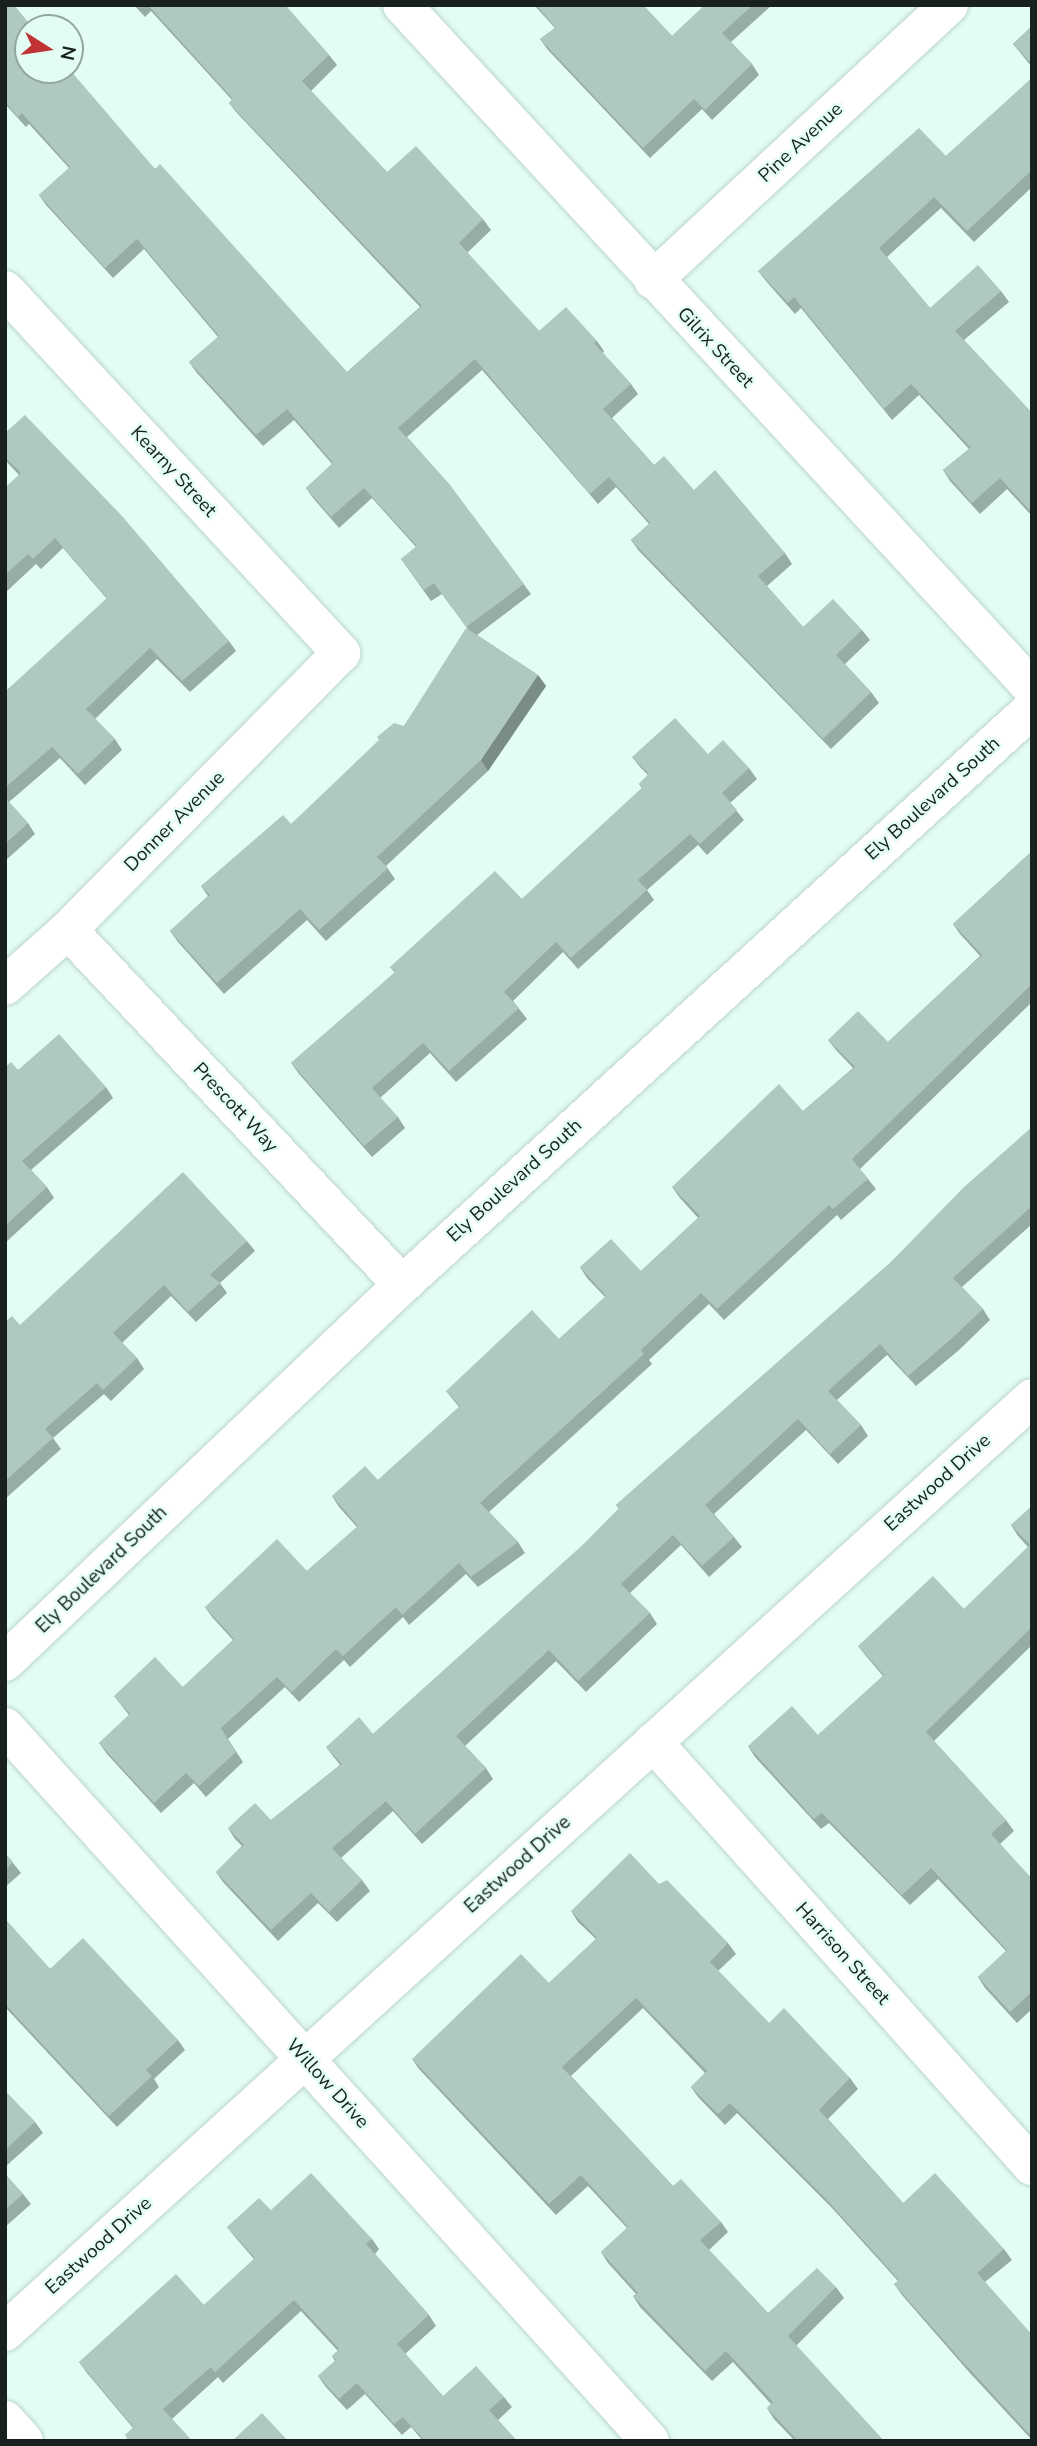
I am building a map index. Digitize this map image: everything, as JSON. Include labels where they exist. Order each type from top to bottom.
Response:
[{"type":"street","name":"Gilrix Street","points":[[402,5],[1032,688]]},
{"type":"street","name":"Pine Avenue","points":[[653,280],[949,5]]},
{"type":"street","name":"Kearny Street","points":[[12,310],[341,653]]},
{"type":"street","name":"Donner Avenue","points":[[5,986],[68,930],[341,653]]},
{"type":"street","name":"Ely Boulevard South","points":[[5,1662],[402,1285],[1032,709]]},
{"type":"street","name":"Prescott Way","points":[[68,930],[402,1285]]},
{"type":"street","name":"Eastwood Drive","points":[[5,2332],[1032,1398]]},
{"type":"street","name":"Willow Drive","points":[[5,1727],[650,2441]]},
{"type":"street","name":"Harrison Street","points":[[653,1742],[1032,2166]]},
{"type":"street","points":[[5,2420],[24,2441]]},
{"type":"building","points":[[5,5],[14,5],[21,14],[14,14],[14,84],[82,84],[155,169],[160,164],[347,372],[422,306],[229,103],[233,99],[148,5],[285,5],[329,55],[302,81],[387,172],[416,146],[483,219],[459,243],[539,331],[566,307],[631,384],[603,409],[654,465],[664,456],[694,490],[715,470],[785,553],[758,576],[803,627],[833,599],[862,630],[836,655],[871,692],[823,739],[631,540],[650,523],[609,477],[590,494],[475,359],[398,428],[449,484],[524,584],[466,627],[434,583],[424,590],[401,559],[417,546],[364,488],[331,517],[306,488],[333,463],[287,409],[256,435],[189,362],[219,336],[137,239],[105,268],[39,195],[70,167],[22,113],[18,117],[5,102]]},
{"type":"building","points":[[536,5],[643,5],[672,36],[705,5],[753,5],[722,33],[752,64],[705,110],[694,99],[643,148],[540,39],[556,28]]},
{"type":"building","points":[[1032,26],[1032,64],[1013,44]]},
{"type":"building","points":[[1032,78],[1032,170],[967,231],[934,197],[879,248],[930,308],[978,265],[1001,291],[955,331],[1032,413],[1032,513],[1000,478],[972,503],[943,470],[971,448],[911,384],[884,409],[794,297],[788,303],[758,271],[919,128],[946,156]]},
{"type":"building","points":[[25,415],[122,516],[229,641],[182,681],[150,648],[86,709],[115,739],[78,774],[52,747],[5,788],[5,692],[107,598],[55,538],[33,559],[28,554],[5,575],[5,488],[21,473],[5,457],[5,433]]},
{"type":"building","points":[[466,628],[538,675],[481,760],[377,857],[388,868],[319,930],[300,909],[217,983],[170,931],[210,895],[201,886],[283,815],[291,824],[394,723],[404,726]]},
{"type":"building","points":[[675,718],[708,754],[723,740],[749,768],[722,793],[737,810],[700,844],[690,834],[638,880],[647,890],[571,958],[556,942],[504,992],[519,1008],[449,1071],[423,1043],[372,1088],[398,1117],[364,1146],[291,1063],[395,972],[390,967],[495,871],[522,899],[643,787],[639,784],[649,774],[632,757]]},
{"type":"building","points":[[5,798],[28,823],[5,844]]},
{"type":"building","points":[[1032,851],[1032,984],[852,1159],[868,1179],[833,1209],[829,1205],[717,1309],[701,1293],[641,1350],[644,1354],[480,1503],[518,1542],[471,1577],[459,1563],[402,1615],[396,1607],[343,1656],[336,1649],[292,1692],[277,1677],[221,1728],[236,1752],[199,1786],[186,1773],[154,1803],[99,1743],[130,1714],[114,1696],[155,1657],[183,1687],[234,1639],[205,1607],[277,1539],[307,1571],[358,1526],[332,1496],[365,1466],[378,1480],[460,1406],[446,1391],[532,1310],[559,1339],[606,1296],[580,1267],[611,1239],[641,1271],[700,1216],[672,1187],[779,1084],[803,1111],[855,1067],[828,1040],[858,1011],[888,1042],[982,955],[953,924]]},
{"type":"building","points":[[59,1034],[106,1087],[22,1161],[47,1187],[5,1226],[5,1067],[11,1062],[18,1070]]},
{"type":"building","points":[[1032,1127],[1032,1206],[953,1278],[983,1309],[908,1376],[880,1344],[828,1391],[861,1425],[830,1454],[798,1419],[705,1505],[734,1537],[702,1566],[673,1535],[621,1584],[650,1613],[578,1681],[549,1650],[456,1736],[486,1768],[415,1834],[386,1801],[332,1848],[362,1880],[329,1912],[311,1893],[271,1930],[216,1872],[244,1845],[228,1828],[255,1803],[271,1820],[342,1764],[326,1747],[359,1717],[373,1734],[584,1544],[619,1508],[616,1505],[890,1263],[963,1188]]},
{"type":"building","points":[[183,1172],[247,1241],[210,1275],[220,1283],[188,1312],[164,1285],[113,1333],[137,1358],[103,1390],[97,1383],[45,1429],[53,1438],[5,1481],[5,1322],[12,1316],[20,1325]]},
{"type":"building","points":[[1032,1506],[1032,1627],[926,1732],[1006,1820],[991,1834],[1032,1879],[1032,1992],[1010,2012],[978,1977],[1007,1950],[931,1868],[902,1895],[822,1813],[814,1819],[748,1746],[792,1706],[818,1735],[884,1675],[858,1646],[933,1576],[964,1609],[1030,1545],[1011,1525]]},
{"type":"building","points":[[5,1853],[13,1862],[5,1870]]},
{"type":"building","points":[[630,1853],[659,1884],[667,1880],[728,1943],[710,1962],[769,2023],[784,2008],[850,2078],[819,2110],[903,2203],[935,2173],[1004,2249],[977,2273],[1032,2335],[1032,2437],[894,2284],[899,2280],[825,2198],[730,2103],[718,2114],[691,2087],[707,2071],[636,1998],[562,2067],[673,2186],[681,2179],[721,2222],[700,2240],[768,2313],[817,2268],[836,2287],[788,2336],[884,2441],[798,2441],[767,2408],[773,2402],[726,2351],[705,2371],[633,2296],[638,2293],[601,2252],[628,2227],[581,2175],[549,2204],[412,2059],[521,1954],[549,1983],[597,1938],[571,1911]]},
{"type":"building","points":[[5,1919],[50,1969],[83,1938],[178,2040],[146,2070],[152,2076],[109,2116],[5,2004]]},
{"type":"building","points":[[5,2091],[35,2122],[5,2150]]},
{"type":"building","points":[[311,2173],[372,2239],[366,2244],[429,2315],[397,2344],[443,2396],[476,2366],[504,2397],[489,2410],[517,2441],[425,2441],[403,2417],[394,2424],[357,2383],[339,2399],[318,2376],[336,2360],[332,2356],[339,2349],[294,2300],[215,2372],[211,2367],[163,2409],[192,2441],[130,2441],[125,2435],[134,2428],[79,2362],[176,2274],[204,2305],[255,2258],[227,2227],[259,2198],[271,2210]]},
{"type":"building","points":[[5,2174],[23,2194],[5,2210]]},
{"type":"building","points":[[262,2413],[288,2441],[232,2441]]}]
